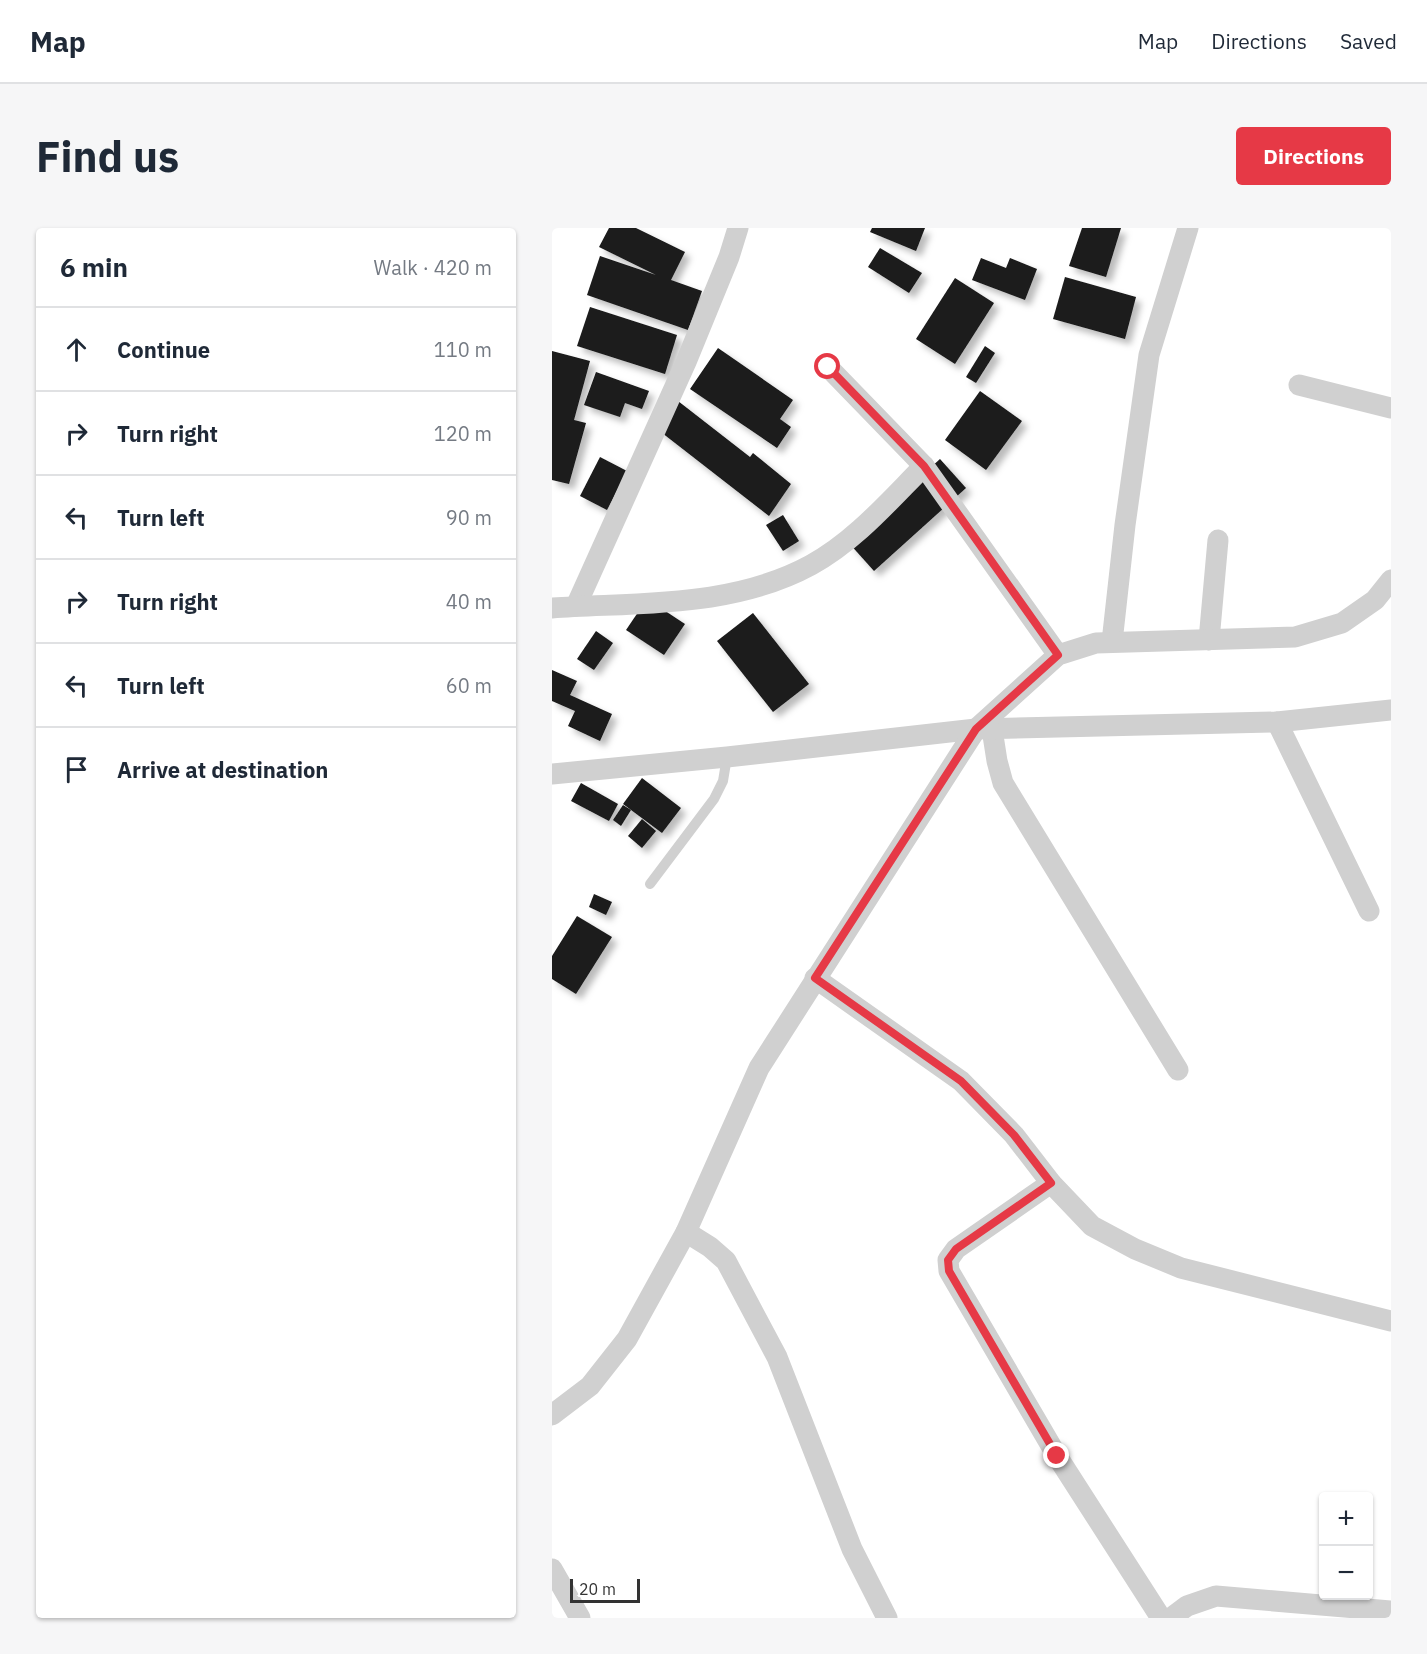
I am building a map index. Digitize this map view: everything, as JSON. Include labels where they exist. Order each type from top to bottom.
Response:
[{"type":"street","points":[[576,606],[686,362],[729,257],[738,228]]},
{"type":"street","points":[[1112,642],[1125,525],[1149,355],[1188,228]]},
{"type":"street","points":[[828,367],[924,466],[1058,655]]},
{"type":"street","points":[[1299,385],[1391,408]]},
{"type":"street","points":[[552,608],[696,601],[770,584],[812,564],[863,527],[924,466]]},
{"type":"street","points":[[1209,640],[1218,540]]},
{"type":"street","points":[[552,1415],[590,1386],[627,1339],[686,1232],[759,1068],[815,978],[984,729],[1058,655],[1096,643],[1295,637],[1342,623],[1375,600],[1391,580]]},
{"type":"street","points":[[552,774],[727,758],[984,729],[1277,722],[1391,710]]},
{"type":"street","points":[[1277,722],[1369,911]]},
{"type":"street","points":[[984,729],[1003,783],[1178,1070]]},
{"type":"street","points":[[815,978],[961,1081],[1014,1135],[1051,1183],[1092,1226],[1135,1249],[1172,1264],[1391,1321]]},
{"type":"street","points":[[1051,1183],[956,1249],[948,1260],[949,1271],[1057,1456],[1161,1618]]},
{"type":"street","points":[[686,1232],[710,1247],[726,1261],[777,1357],[852,1549],[887,1618]]},
{"type":"street","points":[[552,1569],[580,1618]]},
{"type":"street","points":[[1171,1618],[1187,1606],[1216,1596],[1248,1608],[1391,1611]]},
{"type":"lane","points":[[650,884],[714,800],[723,781],[727,758]]},
{"type":"building","points":[[609,228],[636,228],[685,252],[671,280],[702,291],[688,330],[587,295],[600,256],[656,275],[599,247]]},
{"type":"building","points":[[872,228],[925,228],[916,251],[870,232]]},
{"type":"building","points":[[1082,228],[1121,228],[1106,277],[1069,266]]},
{"type":"building","points":[[880,248],[922,273],[909,293],[868,267]]},
{"type":"building","points":[[981,258],[1006,268],[1010,258],[1037,269],[1025,300],[972,280]]},
{"type":"building","points":[[1065,277],[1136,297],[1125,339],[1053,319]]},
{"type":"building","points":[[955,278],[994,303],[955,364],[916,339]]},
{"type":"building","points":[[590,307],[677,335],[665,374],[577,346]]},
{"type":"building","points":[[985,346],[995,353],[976,383],[966,377]]},
{"type":"building","points":[[718,348],[793,400],[780,419],[791,427],[777,448],[690,389]]},
{"type":"building","points":[[552,351],[590,361],[574,420],[586,423],[569,484],[552,480]]},
{"type":"building","points":[[596,372],[649,391],[642,409],[625,403],[620,417],[584,405]]},
{"type":"building","points":[[980,391],[1022,421],[986,470],[945,440]]},
{"type":"building","points":[[678,401],[750,457],[753,453],[791,484],[769,516],[657,429]]},
{"type":"building","points":[[600,457],[627,471],[607,510],[580,496]]},
{"type":"building","points":[[940,459],[966,488],[874,571],[848,542]]},
{"type":"building","points":[[783,515],[799,541],[783,551],[766,525]]},
{"type":"building","points":[[647,599],[685,624],[664,655],[626,630]]},
{"type":"building","points":[[753,613],[809,684],[773,712],[717,641]]},
{"type":"building","points":[[596,631],[613,643],[594,670],[577,659]]},
{"type":"building","points":[[552,670],[577,681],[570,695],[612,714],[600,741],[568,726],[575,711],[552,701]]},
{"type":"building","points":[[642,778],[681,808],[662,833],[623,804]]},
{"type":"building","points":[[581,783],[618,804],[609,821],[571,801]]},
{"type":"building","points":[[623,805],[631,810],[621,826],[613,820]]},
{"type":"building","points":[[642,819],[656,831],[642,848],[628,836]]},
{"type":"building","points":[[594,894],[612,902],[606,915],[589,907]]},
{"type":"building","points":[[577,916],[612,937],[576,994],[552,979],[552,956]]},
{"type":"route","points":[[828,367],[924,466],[1058,655],[976,729],[815,978],[961,1081],[1014,1135],[1051,1183],[956,1249],[948,1260],[949,1271],[1057,1456]]}]
